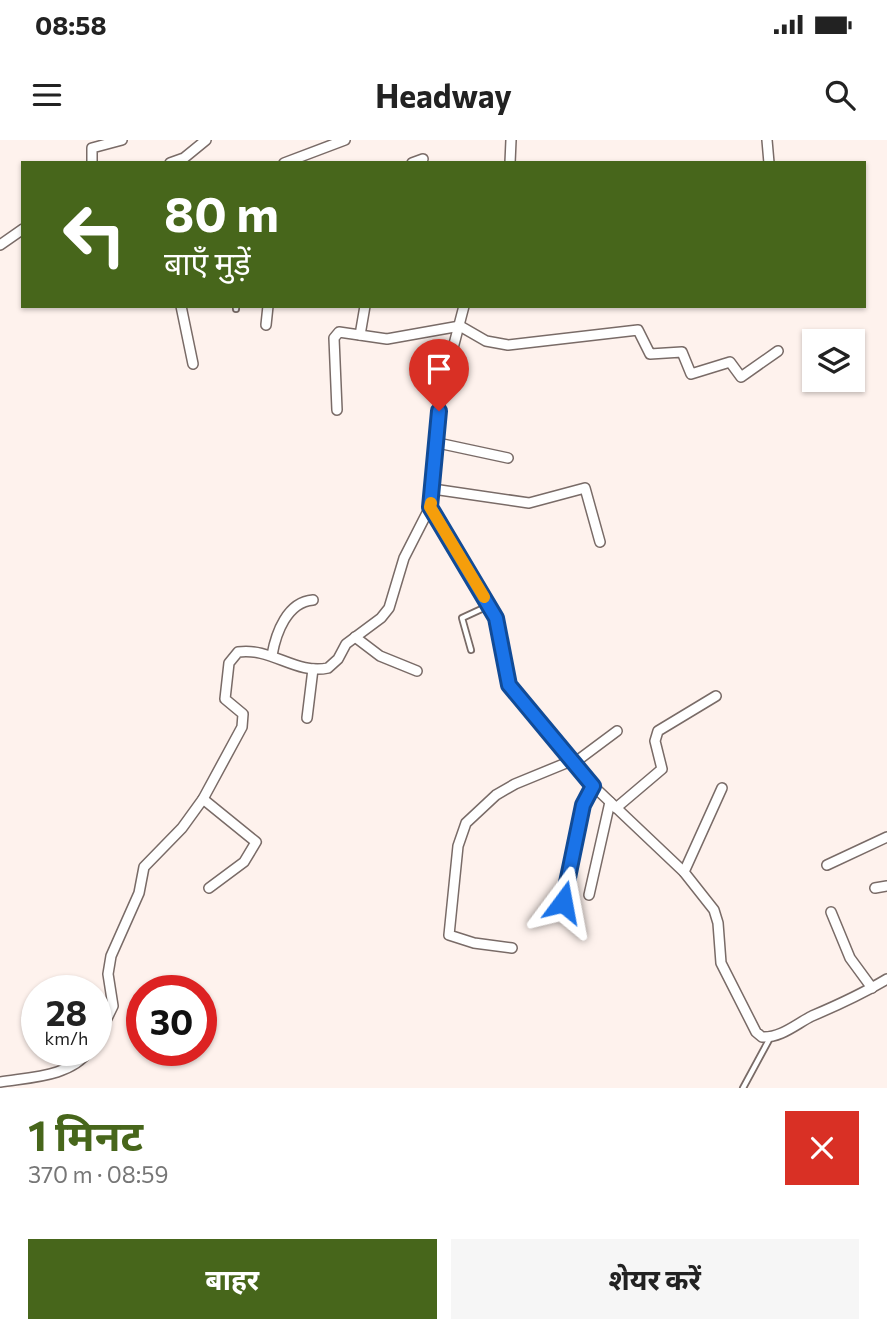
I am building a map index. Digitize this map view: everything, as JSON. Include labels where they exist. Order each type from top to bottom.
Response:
[{"type":"street","points":[[92,161],[92,148],[122,140]]},
{"type":"street","points":[[192,158],[206,140]]},
{"type":"street","points":[[291,161],[345,140]]},
{"type":"street","points":[[510,161],[511,140]]},
{"type":"street","points":[[767,140],[769,161]]},
{"type":"street","points":[[418,161],[423,159]]},
{"type":"street","points":[[0,245],[21,230]]},
{"type":"street","points":[[180,308],[192,364]]},
{"type":"street","points":[[265,325],[268,308]]},
{"type":"street","points":[[360,335],[365,308]]},
{"type":"street","points":[[108,975],[111,956],[139,893],[144,867],[182,828],[202,799],[226,761],[244,721],[241,710],[225,699],[231,659],[243,652],[272,655],[302,668],[334,665],[346,644],[381,618],[389,608],[404,558],[430,507],[441,394],[464,308]]},
{"type":"street","points":[[337,410],[334,335],[339,332],[400,338],[460,327],[486,341],[508,345],[638,330],[644,336],[650,354],[682,352],[691,374],[730,362],[739,376],[744,377],[778,351]]},
{"type":"street","points":[[438,443],[508,458]]},
{"type":"street","points":[[433,489],[529,503],[585,488],[600,542]]},
{"type":"street","points":[[430,507],[500,628],[509,685],[593,786],[684,872],[717,916],[721,963],[752,1026],[762,1037],[770,1037],[887,979]]},
{"type":"street","points":[[272,655],[278,631],[287,617],[301,604],[313,600]]},
{"type":"street","points":[[355,637],[380,656],[417,671]]},
{"type":"street","points":[[307,718],[313,669]]},
{"type":"street","points":[[589,895],[613,805],[662,769],[655,741],[658,731],[716,696]]},
{"type":"street","points":[[512,948],[474,943],[449,935],[461,832],[476,812],[496,795],[515,784],[573,762],[617,731]]},
{"type":"street","points":[[563,902],[583,805],[593,786]]},
{"type":"street","points":[[684,872],[722,788]]},
{"type":"street","points":[[202,799],[256,842],[244,862],[209,888]]},
{"type":"street","points":[[827,865],[887,837]]},
{"type":"street","points":[[875,888],[887,886]]},
{"type":"street","points":[[831,912],[850,958],[872,988]]},
{"type":"street","points":[[0,1082],[61,1072],[71,1066]]},
{"type":"lane","points":[[471,650],[463,618],[489,606]]},
{"type":"lane","points":[[743,1088],[770,1037]]},
{"type":"slow traffic","points":[[431,503],[430,507],[484,597]]},
{"type":"route","points":[[439,411],[438,448],[430,507],[496,618],[509,685],[593,786],[583,805],[563,902]]}]
